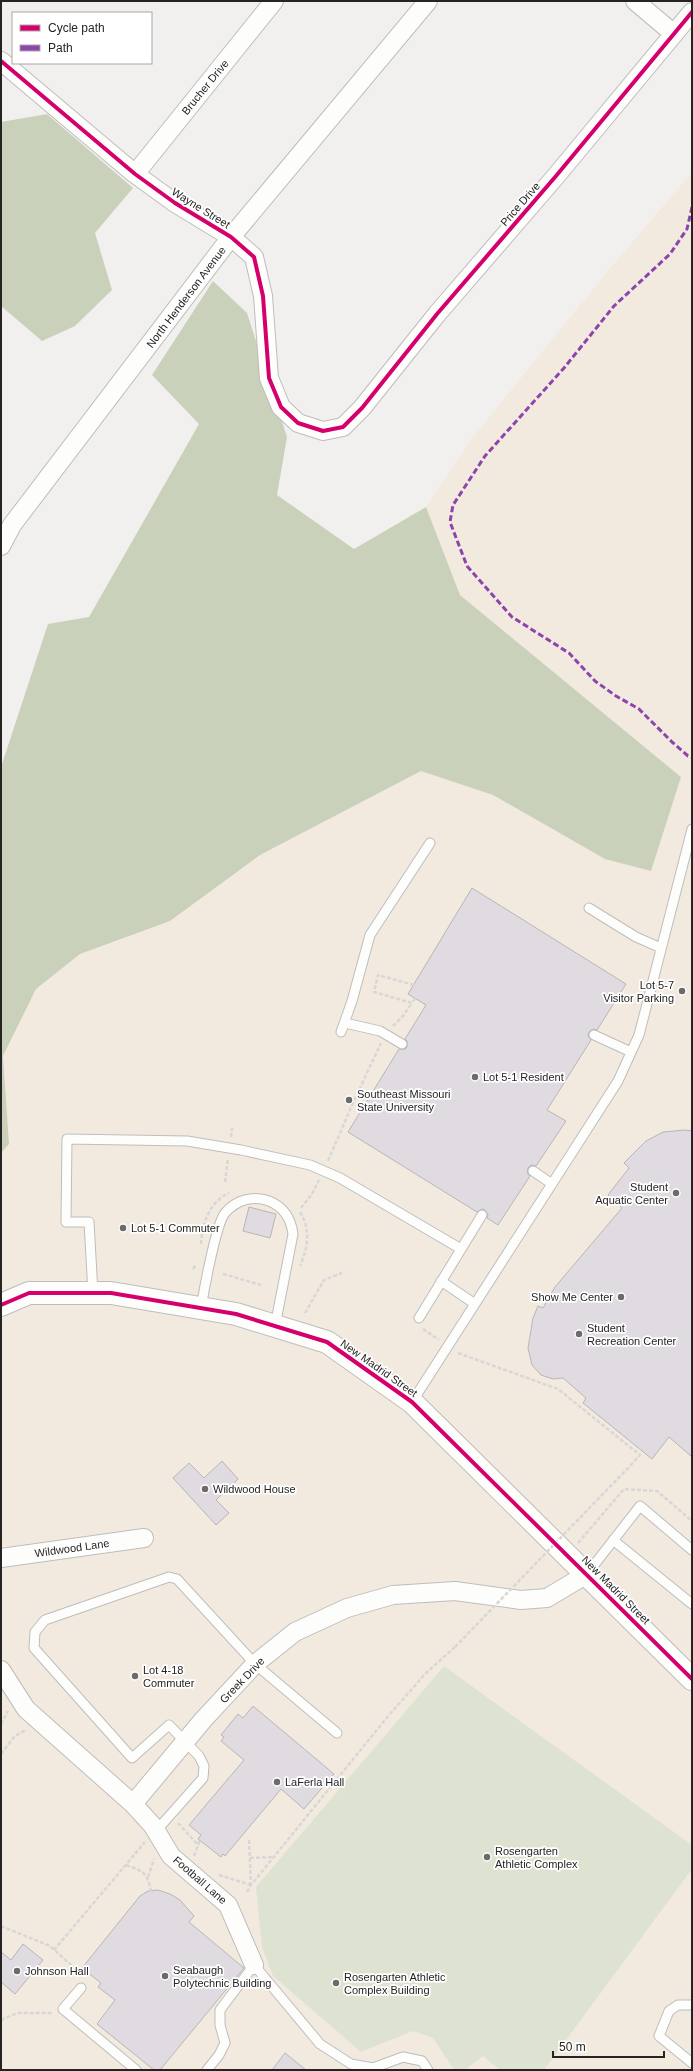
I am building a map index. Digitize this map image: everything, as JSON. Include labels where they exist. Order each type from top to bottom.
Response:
[{"type":"street","name":"North Henderson Avenue","points":[[1,546],[7,519],[231,237],[428,1]]},
{"type":"street","points":[[635,1],[674,34]]},
{"type":"street","name":"Brucher Drive","points":[[135,174],[271,2]]},
{"type":"street","name":"Price Drive","points":[[362,408],[437,314],[556,176],[692,12]]},
{"type":"street","name":"Wayne Street","points":[[1,61],[135,174],[175,203],[231,237],[254,257],[263,296],[269,378],[281,407],[298,423],[323,431],[343,427],[362,408]]},
{"type":"street","name":"New Madrid Street","points":[[1,1305],[29,1293],[111,1293],[236,1314],[327,1342],[412,1402],[692,1679]]},
{"type":"street","name":"Wildwood Lane","points":[[1,1558],[144,1538]]},
{"type":"street","name":"Greek Drive","points":[[132,1804],[185,1741],[255,1664],[295,1632],[347,1608],[394,1595],[455,1591],[520,1600],[547,1598],[587,1574]]},
{"type":"street","points":[[1,1670],[26,1709],[132,1804]]},
{"type":"street","name":"Football Lane","points":[[132,1804],[152,1835],[171,1856],[228,1905],[254,1965]]},
{"type":"lane","points":[[412,1402],[618,1081],[639,1035],[692,829]]},
{"type":"lane","points":[[402,1044],[380,1031],[343,1027],[370,935],[430,843]]},
{"type":"lane","points":[[589,908],[636,937],[661,948]]},
{"type":"lane","points":[[594,1035],[631,1052]]},
{"type":"lane","points":[[93,1293],[89,1222],[66,1222],[67,1139],[187,1142],[241,1150],[310,1165],[340,1178],[461,1249]]},
{"type":"lane","points":[[533,1171],[552,1184]]},
{"type":"lane","points":[[201,1308],[218,1232],[224,1214],[234,1204],[254,1198],[270,1202],[283,1210],[291,1220],[294,1234],[275,1326]]},
{"type":"lane","points":[[418,1318],[482,1215]]},
{"type":"lane","points":[[441,1281],[475,1304]]},
{"type":"lane","points":[[587,1574],[640,1506],[692,1550]]},
{"type":"lane","points":[[613,1540],[692,1604]]},
{"type":"lane","points":[[152,1835],[202,1778],[204,1766],[199,1756],[169,1725],[132,1758],[34,1648],[35,1632],[45,1620],[169,1577],[177,1579],[255,1664],[337,1733]]},
{"type":"lane","points":[[207,2070],[219,2055],[225,2042],[220,2025],[220,2010],[254,1965],[320,2044],[351,2064],[373,2068],[403,2058],[422,2061],[428,2070]]},
{"type":"lane","points":[[81,1988],[63,2008],[64,2010],[136,2070]]},
{"type":"lane","points":[[692,2005],[678,2005],[669,2011],[660,2036],[692,2063]]},
{"type":"path","points":[[412,1004],[374,992],[378,975],[414,985]]},
{"type":"path","points":[[302,1208],[312,1194],[367,1071],[386,1035],[403,1016],[415,998]]},
{"type":"path","points":[[305,1313],[324,1280],[342,1273]]},
{"type":"path","points":[[223,1274],[261,1285]]},
{"type":"path","points":[[418,1318],[421,1327],[439,1340]]},
{"type":"path","points":[[247,1892],[273,1857],[394,1709],[425,1674],[455,1647],[640,1455],[558,1389],[458,1353]]},
{"type":"path","points":[[1,1724],[9,1709]]},
{"type":"path","points":[[1,1754],[15,1736],[26,1730]]},
{"type":"path","points":[[177,1822],[198,1845]]},
{"type":"path","points":[[54,1950],[152,1835]]},
{"type":"path","points":[[193,1862],[200,1840]]},
{"type":"path","points":[[249,1840],[251,1885]]},
{"type":"path","points":[[250,1858],[273,1857]]},
{"type":"path","points":[[126,1865],[141,1870],[148,1877],[151,1891]]},
{"type":"path","points":[[216,1874],[251,1885]]},
{"type":"path","points":[[1,1926],[50,1946],[81,1974],[81,1988]]},
{"type":"path","points":[[1,2020],[18,2013],[54,2013],[64,2010]]},
{"type":"shaded area","name":"Southeast Missouri State University","points":[[692,172],[692,2070],[1,2070],[1,1153],[9,1144],[3,1056],[36,989],[80,954],[170,921],[260,855],[421,771],[493,795],[605,859],[681,777],[460,595],[426,507],[472,438],[606,273]]},
{"type":"green space","points":[[47,114],[133,188],[95,233],[112,290],[75,326],[42,341],[1,306],[1,122]]},
{"type":"green space","points":[[213,281],[247,313],[287,437],[277,495],[354,549],[426,507],[460,595],[681,777],[651,871],[605,859],[493,795],[421,771],[260,855],[170,921],[80,954],[36,989],[3,1056],[9,1144],[1,1153],[1,767],[48,624],[89,617],[199,424],[152,375]]},
{"type":"green space","name":"Rosengarten Athletic Complex","points":[[444,1666],[692,1845],[692,1869],[544,2070],[500,2070],[483,2056],[465,2070],[454,2070],[433,2038],[413,2031],[361,2052],[273,1976],[262,1947],[256,1887]]},
{"type":"building","name":"Lot 5-1 Resident","points":[[472,888],[626,984],[597,1030],[593,1029],[589,1032],[588,1036],[591,1040],[547,1110],[566,1121],[536,1166],[531,1165],[528,1168],[527,1173],[530,1176],[498,1225],[487,1218],[488,1215],[485,1210],[482,1209],[477,1212],[348,1132],[399,1049],[405,1049],[407,1047],[407,1041],[405,1039],[426,1005],[408,994]]},
{"type":"building","name":"Show Me Center","points":[[685,1130],[692,1131],[692,1457],[669,1437],[652,1459],[583,1403],[586,1398],[563,1378],[553,1379],[541,1375],[532,1365],[528,1348],[533,1318],[538,1306],[543,1308],[555,1287],[622,1208],[608,1195],[629,1168],[624,1163],[646,1141],[663,1132]]},
{"type":"building","points":[[249,1207],[276,1214],[270,1238],[243,1231]]},
{"type":"building","name":"Wildwood House","points":[[222,1461],[238,1479],[216,1500],[229,1513],[216,1525],[173,1478],[189,1463],[204,1478]]},
{"type":"building","name":"LaFerla Hall","points":[[253,1706],[334,1774],[304,1809],[281,1789],[225,1856],[223,1854],[221,1857],[198,1839],[201,1835],[189,1825],[244,1760],[221,1741],[224,1737],[221,1735],[238,1714],[243,1718]]},
{"type":"building","name":"Seabaugh Polytechnic Building","points":[[158,1890],[170,1894],[180,1900],[194,1916],[189,1922],[244,1968],[160,2070],[154,2070],[97,2024],[115,2000],[98,1987],[101,1983],[82,1968],[140,1896],[148,1891]]},
{"type":"building","name":"Johnson Hall","points":[[23,1944],[43,1960],[15,1994],[1,1982],[1,1952],[11,1960]]},
{"type":"building","points":[[285,2053],[306,2070],[272,2070]]},
{"type":"marked path","points":[[692,207],[687,229],[670,254],[614,306],[564,368],[485,456],[453,505],[450,522],[467,566],[512,617],[569,653],[595,681],[616,696],[639,709],[672,742],[688,756],[692,757]]},
{"type":"cycle path","points":[[1,61],[135,174],[175,203],[231,237],[254,257],[263,296],[269,378],[281,407],[298,423],[323,431],[343,427],[362,408],[437,314],[556,176],[692,12]]},
{"type":"cycle path","points":[[1,1305],[29,1293],[111,1293],[236,1314],[327,1342],[412,1402],[692,1679]]},
{"type":"place","name":"Lot 5-7 Visitor Parking","points":[[682,991]]},
{"type":"place","name":"Lot 5-1 Resident","points":[[475,1077]]},
{"type":"place","name":"Southeast Missouri State University","points":[[349,1100]]},
{"type":"place","name":"Student Aquatic Center","points":[[676,1193]]},
{"type":"place","name":"Lot 5-1 Commuter","points":[[123,1228]]},
{"type":"place","name":"Show Me Center","points":[[621,1297]]},
{"type":"place","name":"Student Recreation Center","points":[[579,1334]]},
{"type":"place","name":"Wildwood House","points":[[205,1489]]},
{"type":"place","name":"Lot 4-18 Commuter","points":[[135,1676]]},
{"type":"place","name":"LaFerla Hall","points":[[277,1782]]},
{"type":"place","name":"Rosengarten Athletic Complex","points":[[487,1857]]},
{"type":"place","name":"Johnson Hall","points":[[17,1971]]},
{"type":"place","name":"Seabaugh Polytechnic Building","points":[[165,1976]]},
{"type":"place","name":"Rosengarten Athletic Complex Building","points":[[336,1983]]}]
